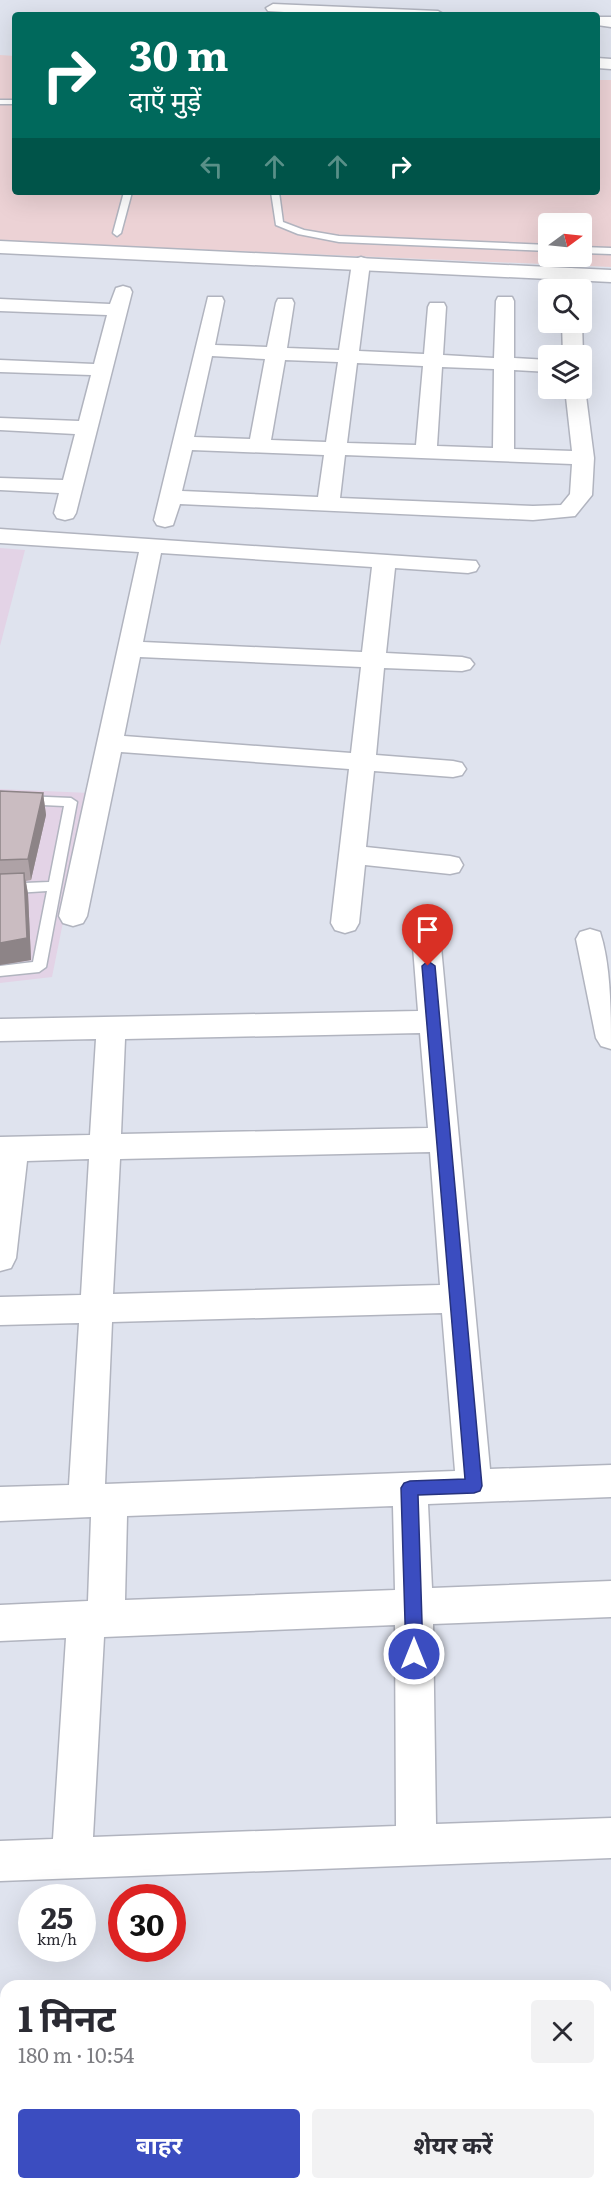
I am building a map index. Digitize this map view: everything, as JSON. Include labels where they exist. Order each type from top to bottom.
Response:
[{"type":"street","points":[[274,8],[368,12]]},
{"type":"street","points":[[0,247],[538,280]]},
{"type":"street","points":[[0,256],[360,268]]},
{"type":"street","points":[[328,504],[360,268]]},
{"type":"street","points":[[591,279],[611,276]]},
{"type":"street","points":[[592,283],[611,284]]},
{"type":"street","points":[[0,305],[121,301],[65,513]]},
{"type":"street","points":[[165,520],[215,301]]},
{"type":"street","points":[[503,456],[505,301]]},
{"type":"street","points":[[259,446],[285,303]]},
{"type":"street","points":[[426,453],[437,307]]},
{"type":"street","points":[[204,350],[538,366]]},
{"type":"street","points":[[0,366],[103,370]]},
{"type":"street","points":[[170,496],[533,513],[567,511],[581,495],[583,458],[576,399]]},
{"type":"street","points":[[0,424],[87,428]]},
{"type":"street","points":[[183,443],[583,458]]},
{"type":"street","points":[[0,484],[72,487]]},
{"type":"street","points":[[0,536],[468,567]]},
{"type":"street","points":[[73,916],[152,545]]},
{"type":"street","points":[[345,923],[384,561]]},
{"type":"street","points":[[130,649],[462,664]]},
{"type":"street","points":[[110,743],[453,769]]},
{"type":"street","points":[[353,855],[450,865]]},
{"type":"street","points":[[590,939],[611,1038]]},
{"type":"street","points":[[427,947],[474,1486]]},
{"type":"street","points":[[0,1030],[433,1022]]},
{"type":"street","points":[[72,1858],[96,1618],[96,1309],[111,1029]]},
{"type":"street","points":[[0,1258],[7,1149],[444,1140]]},
{"type":"street","points":[[0,1311],[458,1299]]},
{"type":"street","points":[[0,1504],[611,1481]]},
{"type":"street","points":[[410,1488],[414,1606],[416,1845]]},
{"type":"street","points":[[0,1623],[611,1599]]},
{"type":"street","points":[[0,1861],[611,1838]]},
{"type":"lane","points":[[117,233],[127,195]]},
{"type":"lane","points":[[275,195],[279,223],[290,229],[312,235],[339,239],[538,248]]},
{"type":"lane","points":[[592,250],[611,251]]},
{"type":"lane","points":[[0,800],[71,802],[39,967],[0,971]]},
{"type":"lane","points":[[0,889],[55,886]]},
{"type":"shaded area","points":[[0,55],[12,56],[12,195],[600,195],[600,80],[611,80],[611,267],[592,266],[592,213],[538,213],[538,264],[0,241]]},
{"type":"shaded area","points":[[0,548],[25,550],[0,646]]},
{"type":"shaded area","points":[[0,789],[89,793],[52,977],[0,983]]},
{"type":"building","points":[[0,791],[43,793],[28,859],[0,860]]},
{"type":"building","points":[[24,873],[27,938],[0,943],[0,874]]},
{"type":"route","points":[[414,1654],[410,1488],[474,1486],[428,966]]}]
